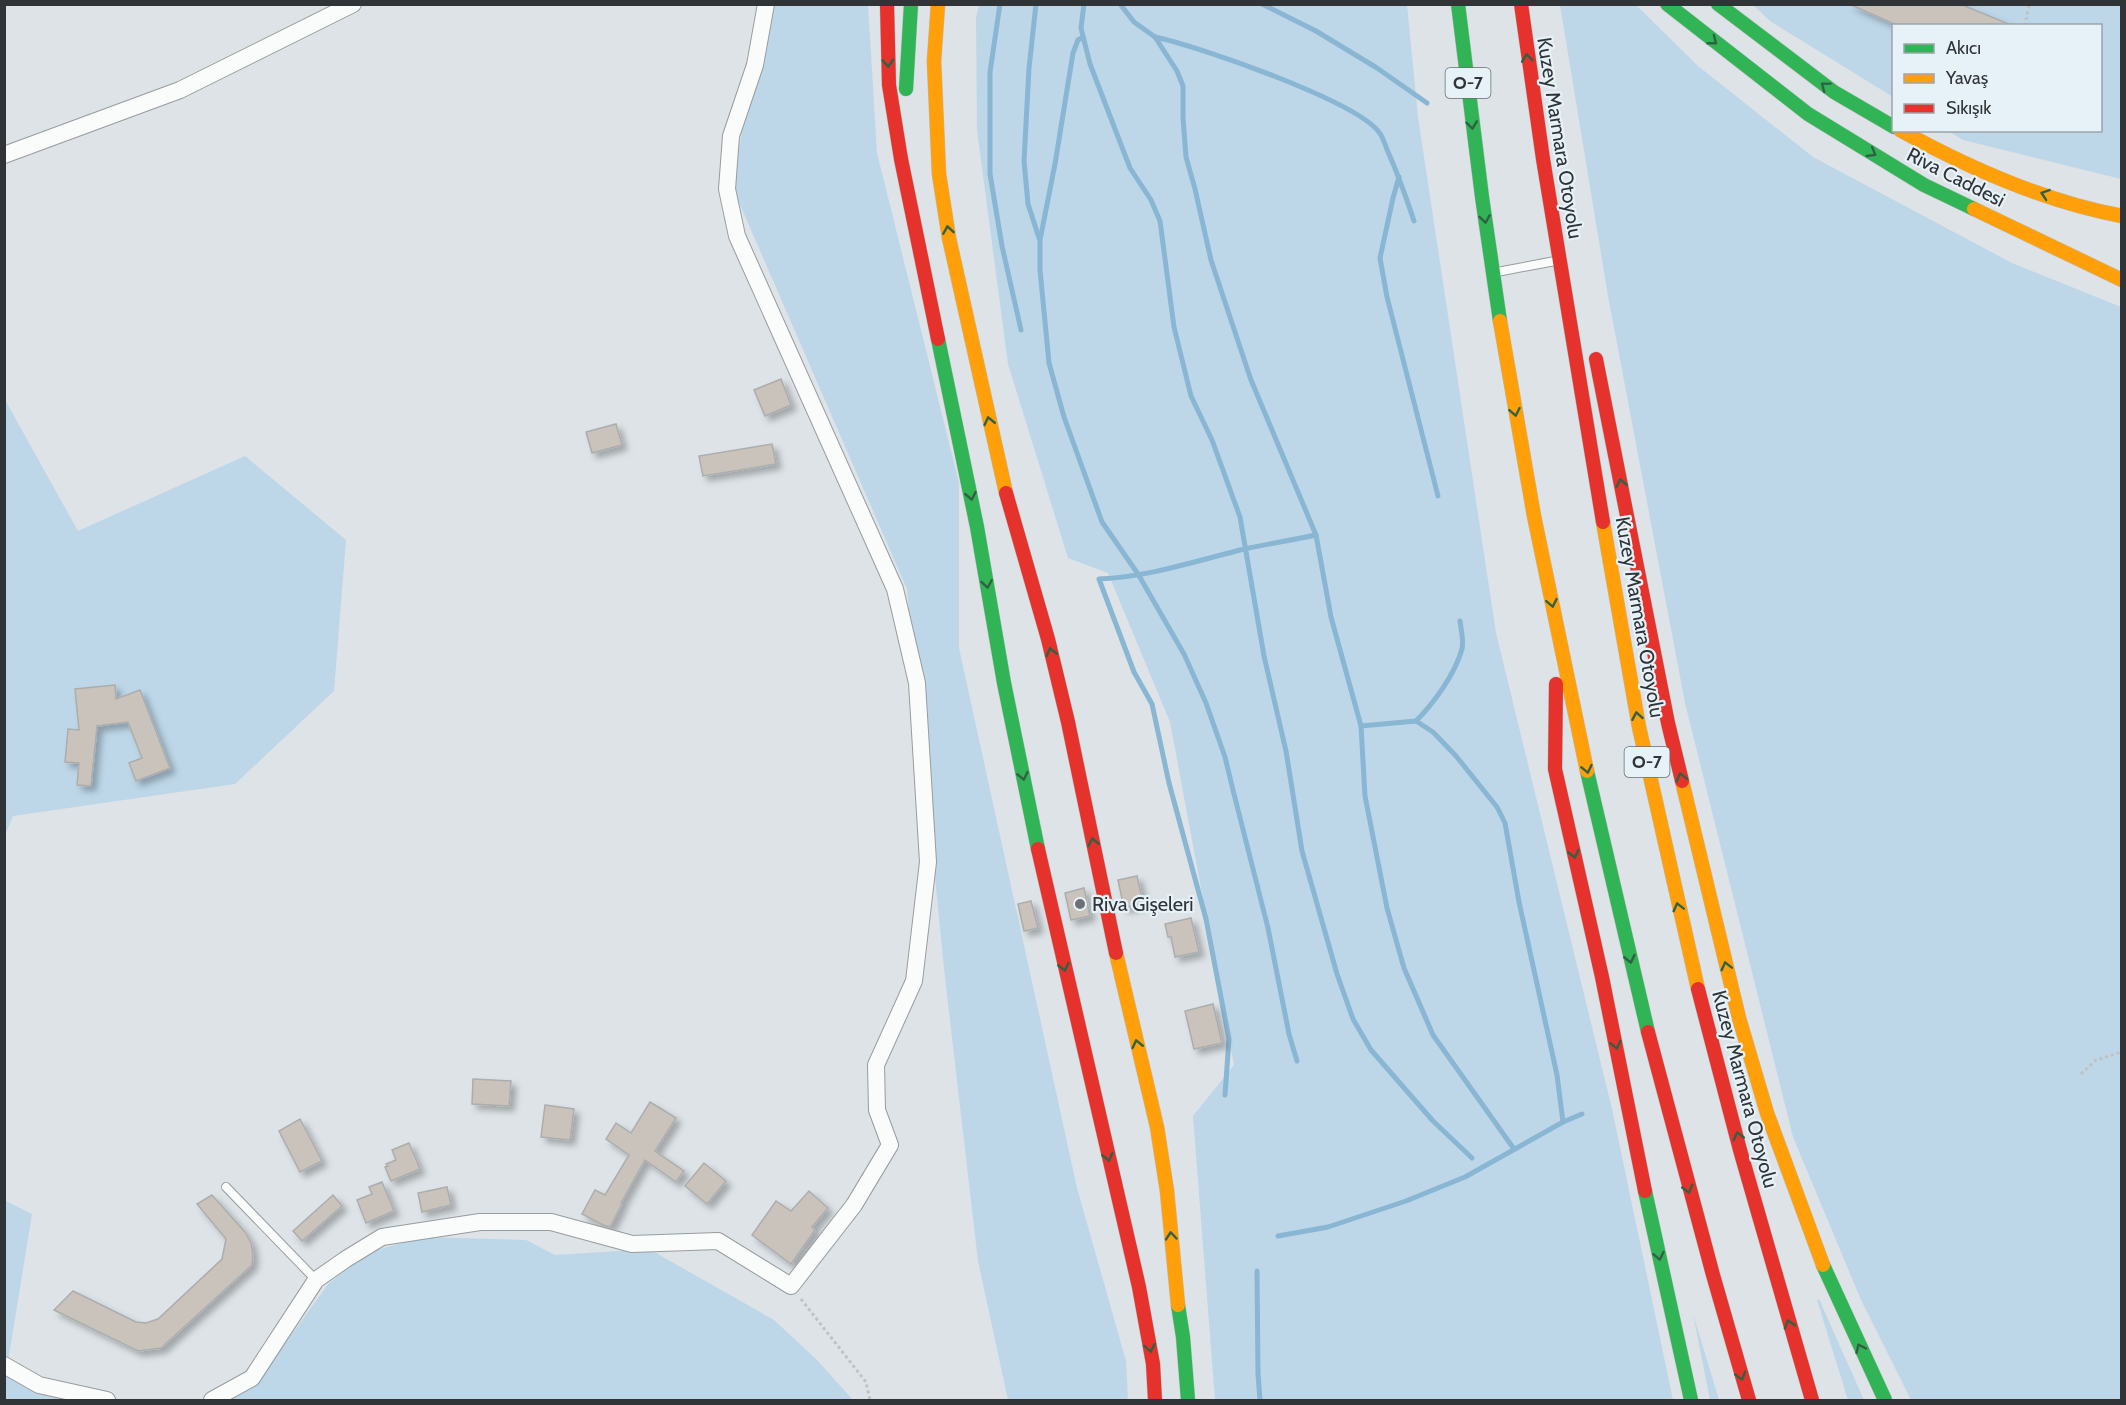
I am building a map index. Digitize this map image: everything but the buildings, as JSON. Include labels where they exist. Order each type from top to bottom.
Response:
[{"type":"main road","points":[[887,4],[889,86],[894,122],[977,526],[1004,683],[1051,910],[1139,1287],[1153,1364],[1155,1401]]},
{"type":"main road","points":[[911,4],[907,105],[914,204],[934,306],[941,356]]},
{"type":"main road","points":[[938,4],[934,61],[939,174],[948,229],[968,331],[1002,478],[1048,639],[1068,722],[1104,900],[1157,1127],[1167,1191],[1188,1401]]},
{"type":"main road","points":[[938,136],[950,4]]},
{"type":"main road","name":"O-7","points":[[1458,4],[1476,161],[1510,386],[1557,630],[1641,1007],[1684,1176],[1749,1401]]},
{"type":"main road","name":"Kuzey Marmara Otoyolu","points":[[1521,4],[1534,112],[1639,724],[1675,895],[1760,1220],[1812,1401]]},
{"type":"main road","name":"Riva Caddesi","points":[[1667,4],[1808,114],[1924,185],[2121,280]]},
{"type":"main road","name":"Riva Caddesi","points":[[1718,4],[1834,92],[1892,126]]},
{"type":"main road","points":[[1534,112],[1576,273]]},
{"type":"main road","name":"Riva Caddesi","points":[[1903,132],[1919,142],[1999,178],[2101,213],[2121,216]]},
{"type":"main road","points":[[2101,213],[2121,221]]},
{"type":"main road","points":[[2051,247],[2121,270]]},
{"type":"main road","points":[[1593,342],[1668,723],[1739,1018],[1767,1113],[1800,1207],[1827,1276],[1885,1401]]},
{"type":"main road","points":[[1557,630],[1555,769],[1602,977],[1656,1245],[1691,1401]]},
{"type":"main road","points":[[1176,1294],[1198,1363],[1201,1382]]},
{"type":"street","points":[[4,154],[180,90],[353,4]]},
{"type":"street","points":[[212,1401],[252,1378],[316,1280],[346,1258],[382,1237],[480,1222],[551,1222],[632,1244],[718,1241],[791,1287],[854,1205],[890,1145],[877,1110],[876,1065],[914,981],[928,862],[917,682],[895,589],[737,236],[728,189],[731,136],[755,65],[766,4]]},
{"type":"street","points":[[4,1365],[39,1385],[107,1401]]},
{"type":"lane","points":[[1493,273],[1559,260]]},
{"type":"lane","points":[[226,1187],[316,1280]]},
{"type":"path","points":[[2025,24],[2030,4]]},
{"type":"path","points":[[2081,1074],[2096,1060],[2121,1052]]},
{"type":"path","points":[[791,1287],[866,1382],[870,1401]]},
{"type":"shaded area","points":[[770,5],[868,5],[877,153],[959,483],[959,648],[1077,1188],[1126,1361],[1128,1400],[1008,1400],[978,1261],[944,969],[907,589],[731,184]]},
{"type":"shaded area","points":[[979,5],[1407,5],[1418,117],[1496,633],[1612,1109],[1673,1400],[1215,1400],[1193,1116],[1234,1065],[1170,722],[1108,573],[1068,558],[1008,364],[977,130],[976,18]]},
{"type":"shaded area","points":[[1560,5],[1636,5],[1698,66],[1813,157],[2012,263],[2121,307],[2121,1400],[1911,1400],[1861,1300],[1793,1137],[1685,703],[1608,296]]},
{"type":"shaded area","points":[[1753,5],[2121,5],[2121,179],[1963,140],[1950,132],[2102,132],[2102,24],[1892,24],[1892,96],[1770,21]]},
{"type":"shaded area","points":[[4,398],[78,531],[245,456],[346,540],[334,691],[235,784],[13,816],[5,835]]},
{"type":"shaded area","points":[[4,1200],[32,1214],[6,1374],[85,1400],[5,1400]]},
{"type":"shaded area","points":[[424,1237],[526,1240],[555,1255],[649,1249],[774,1320],[817,1360],[853,1400],[224,1400],[257,1382],[329,1283],[369,1252]]},
{"type":"shaded area","points":[[1819,1299],[1864,1400],[1848,1400],[1817,1300]]},
{"type":"shaded area","points":[[1693,1314],[1719,1400],[1710,1400]]},
{"type":"waterway","points":[[1000,4],[990,72],[990,174],[1002,246],[1021,330]]},
{"type":"waterway","points":[[1036,4],[1029,68],[1024,161],[1028,204],[1039,238]]},
{"type":"waterway","points":[[1084,4],[1081,28],[1090,64],[1130,168],[1151,200],[1160,221],[1174,327],[1191,396],[1212,440],[1240,517],[1264,656],[1286,751],[1302,851],[1337,974],[1353,1019],[1371,1050],[1433,1121],[1472,1158]]},
{"type":"waterway","points":[[1120,4],[1134,22],[1155,37],[1177,71],[1183,86],[1186,157],[1211,260],[1251,380],[1316,535],[1331,617],[1361,726],[1365,796],[1387,908],[1404,968],[1433,1035],[1514,1149]]},
{"type":"waterway","points":[[1262,4],[1316,31],[1377,68],[1427,103]]},
{"type":"waterway","points":[[1083,37],[1078,40],[1073,53],[1040,240],[1040,270],[1049,363],[1064,417],[1102,522],[1138,574],[1184,654],[1206,703],[1225,757],[1268,928],[1289,1034],[1297,1061]]},
{"type":"waterway","points":[[1155,37],[1204,51],[1273,76],[1339,104],[1363,118],[1383,138],[1414,221]]},
{"type":"waterway","points":[[1399,177],[1380,258],[1387,297],[1438,496]]},
{"type":"waterway","points":[[1225,1095],[1229,1039],[1206,919],[1169,783],[1152,704],[1134,672],[1099,579],[1154,572],[1244,549],[1316,535]]},
{"type":"waterway","points":[[1416,721],[1443,688],[1459,659],[1463,642],[1460,621]]},
{"type":"waterway","points":[[1361,726],[1416,721],[1433,732],[1456,756],[1497,807],[1505,823],[1519,902],[1557,1075],[1563,1122]]},
{"type":"waterway","points":[[1278,1236],[1328,1227],[1406,1201],[1465,1177],[1563,1122],[1582,1114]]},
{"type":"waterway","points":[[1257,1271],[1260,1400]]},
{"type":"traffic: fast","points":[[906,89],[911,4]]},
{"type":"traffic: fast","points":[[1458,4],[1500,321]]},
{"type":"traffic: fast","points":[[1667,4],[1808,114],[1924,185],[1974,209]]},
{"type":"traffic: fast","points":[[1718,4],[1834,92],[1892,126]]},
{"type":"traffic: fast","points":[[938,339],[977,527],[1004,683],[1038,849]]},
{"type":"traffic: fast","points":[[1587,771],[1648,1032]]},
{"type":"traffic: fast","points":[[1645,1191],[1691,1400]]},
{"type":"traffic: fast","points":[[1823,1265],[1885,1400]]},
{"type":"traffic: fast","points":[[1178,1305],[1188,1400]]},
{"type":"traffic: slow","points":[[938,4],[934,61],[939,174],[949,238],[1006,493]]},
{"type":"traffic: slow","points":[[1904,132],[2008,182],[2065,202],[2122,216]]},
{"type":"traffic: slow","points":[[1974,209],[2122,280]]},
{"type":"traffic: slow","points":[[1500,321],[1534,516],[1587,771]]},
{"type":"traffic: slow","points":[[1603,522],[1639,727],[1698,989]]},
{"type":"traffic: slow","points":[[1682,781],[1739,1018],[1767,1113],[1823,1265]]},
{"type":"traffic: slow","points":[[1116,953],[1157,1127],[1167,1191],[1178,1305]]},
{"type":"traffic: jam","points":[[887,4],[889,85],[901,159],[938,339]]},
{"type":"traffic: jam","points":[[1521,4],[1543,159],[1603,522]]},
{"type":"traffic: jam","points":[[1596,359],[1668,723],[1682,781]]},
{"type":"traffic: jam","points":[[1006,493],[1048,639],[1068,722],[1116,953]]},
{"type":"traffic: jam","points":[[1556,684],[1555,769],[1602,977],[1645,1191]]},
{"type":"traffic: jam","points":[[1038,849],[1139,1287],[1153,1364],[1155,1400]]},
{"type":"traffic: jam","points":[[1698,989],[1740,1150],[1812,1400]]},
{"type":"traffic: jam","points":[[1648,1032],[1749,1400]]},
{"type":"place","name":"Riva Gişeleri","points":[[1080,904]]}]
